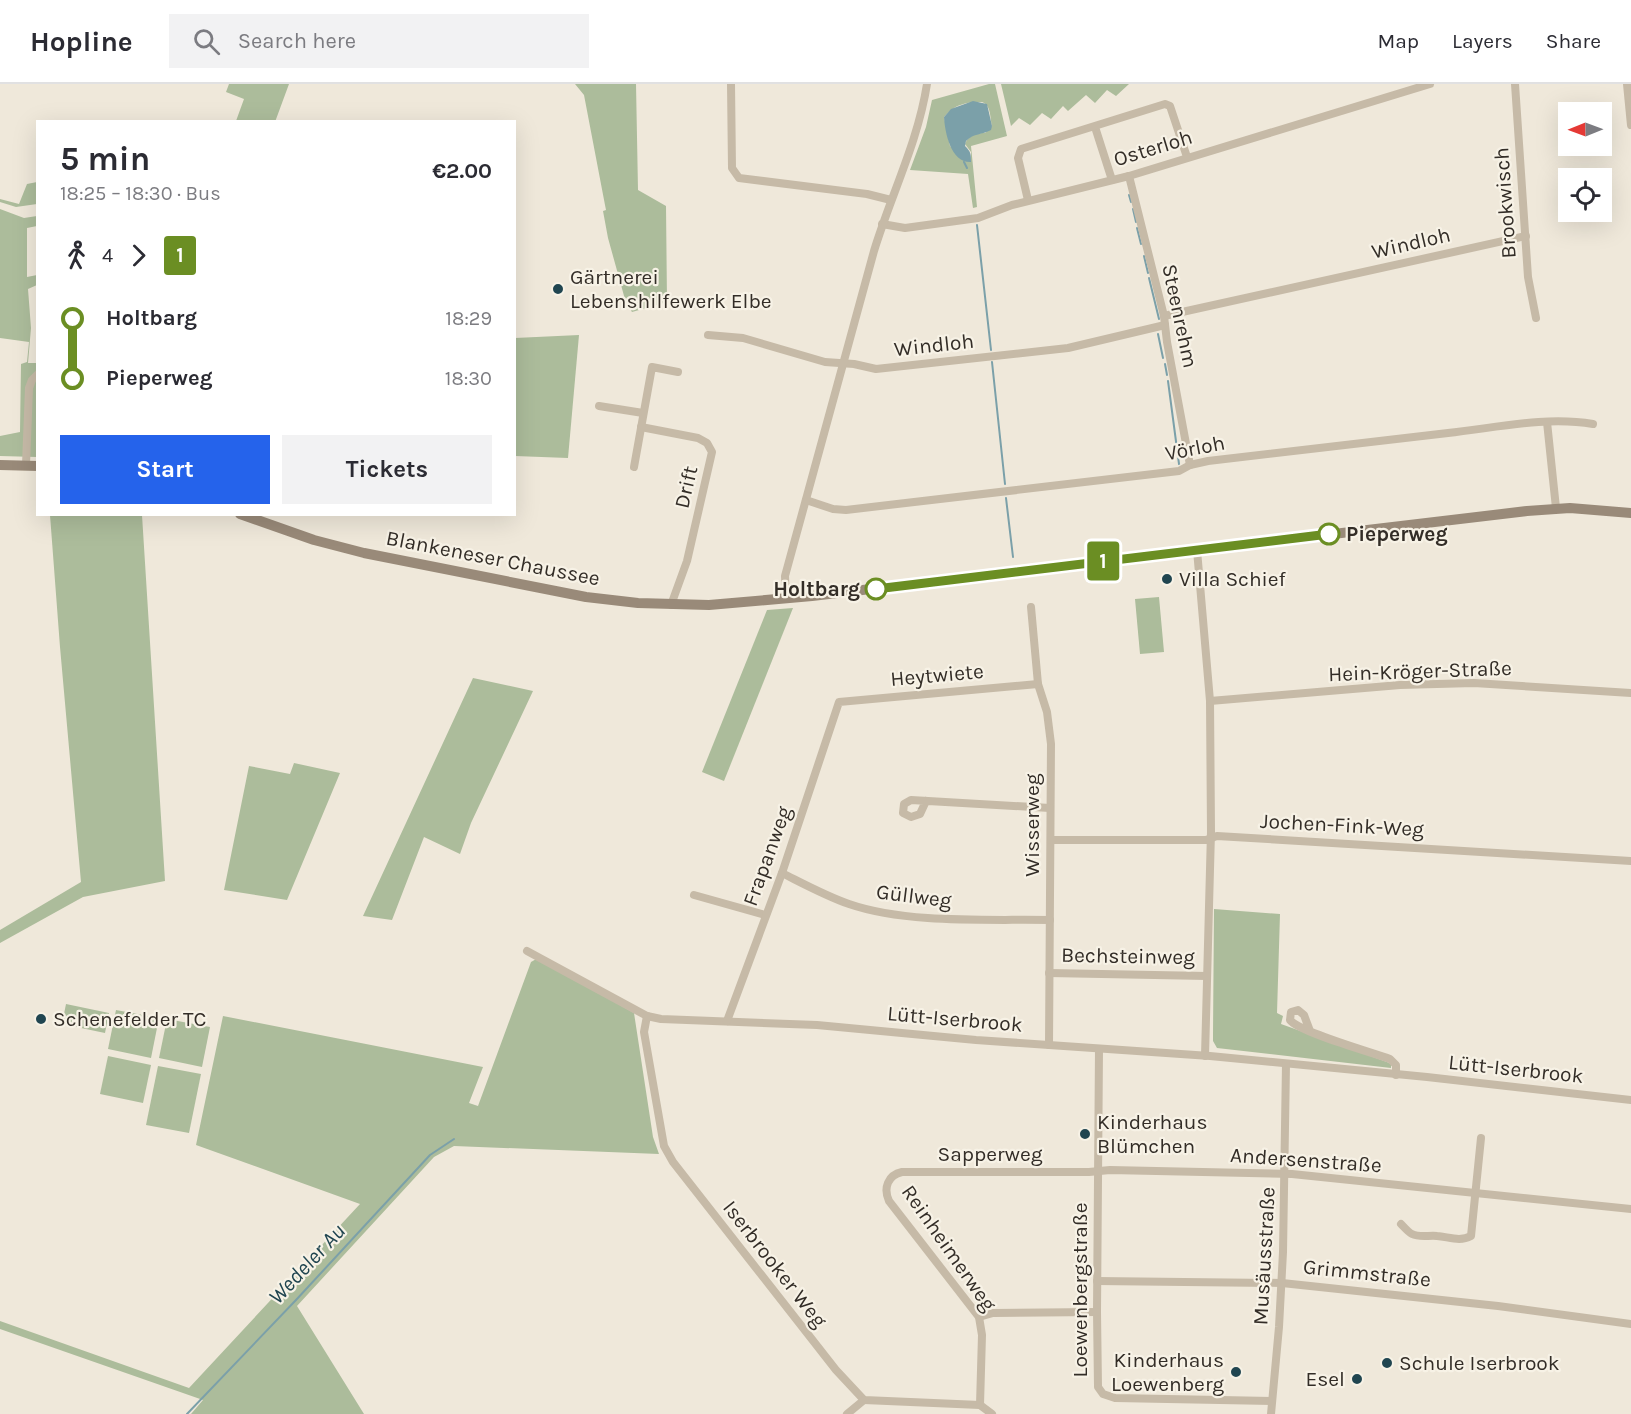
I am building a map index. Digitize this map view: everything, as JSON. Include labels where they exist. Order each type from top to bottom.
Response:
[{"type":"main road","points":[[0,465],[36,466]]},
{"type":"main road","name":"Blankeneser Chaussee","points":[[246,516],[314,540],[381,557],[556,592],[615,601],[709,605],[786,599],[1556,508],[1631,513]]},
{"type":"street","points":[[731,84],[732,168],[739,178],[867,194],[891,200]]},
{"type":"street","points":[[786,599],[785,576],[882,224],[918,126],[927,84]]},
{"type":"street","name":"Osterloh","points":[[882,224],[905,228],[970,219],[1028,200],[1129,176],[1430,84]]},
{"type":"street","name":"Brookwisch","points":[[1515,84],[1528,277],[1536,318]]},
{"type":"street","points":[[1627,84],[1631,125]]},
{"type":"street","points":[[1028,200],[1018,151],[1024,147],[1165,104],[1170,106],[1187,157]]},
{"type":"street","points":[[1095,127],[1112,180]]},
{"type":"street","name":"Steenrehm","points":[[1129,176],[1164,316],[1190,465]]},
{"type":"street","name":"Windloh","points":[[1164,316],[1526,236]]},
{"type":"street","name":"Windloh","points":[[708,335],[743,338],[825,362],[882,369],[1068,348],[1165,325]]},
{"type":"street","points":[[634,467],[652,367],[678,372]]},
{"type":"street","points":[[26,465],[29,388],[36,376]]},
{"type":"street","points":[[599,406],[643,413]]},
{"type":"street","points":[[1547,422],[1556,508]]},
{"type":"street","name":"Vörloh","points":[[806,500],[846,510],[1179,471],[1190,465],[1547,422],[1593,424]]},
{"type":"street","name":"Drift","points":[[641,427],[698,438],[707,443],[712,452],[687,561],[671,604]]},
{"type":"street","points":[[1197,550],[1210,701],[1211,838],[1205,1056]]},
{"type":"street","name":"Wisserweg","points":[[1031,607],[1038,684],[1047,712],[1051,744],[1049,1045]]},
{"type":"street","name":"Hein-Kröger-Straße","points":[[1210,701],[1400,685],[1474,683],[1631,693]]},
{"type":"street","name":"Heytwiete","points":[[839,702],[1038,684]]},
{"type":"street","name":"Frapanweg","points":[[727,1021],[782,873],[839,702]]},
{"type":"street","points":[[926,801],[1050,808]]},
{"type":"street","name":"Jochen-Fink-Weg","points":[[1051,840],[1206,840],[1217,836],[1631,861]]},
{"type":"street","name":"Güllweg","points":[[782,873],[848,904],[905,916],[1050,920]]},
{"type":"street","points":[[694,895],[765,915]]},
{"type":"street","name":"Lütt-Iserbrook","points":[[527,951],[647,1016],[683,1020],[817,1025],[1205,1056],[1631,1100]]},
{"type":"street","name":"Bechsteinweg","points":[[1049,973],[1207,976]]},
{"type":"street","name":"Iserbrooker Weg","points":[[647,1016],[644,1032],[664,1146],[673,1162],[836,1370],[860,1407]]},
{"type":"street","points":[[1310,1031],[1390,1059],[1396,1065],[1396,1074]]},
{"type":"street","name":"Loewenbergstraße","points":[[1099,1049],[1096,1312],[1097,1382],[1100,1391],[1107,1396],[1125,1399],[1272,1401]]},
{"type":"street","name":"Musäusstraße","points":[[1271,1414],[1282,1283],[1286,1064]]},
{"type":"street","points":[[1401,1224],[1416,1235],[1453,1239],[1471,1236],[1481,1138]]},
{"type":"street","name":"Andersenstraße","points":[[1098,1171],[1285,1173],[1631,1209]]},
{"type":"street","name":"Sapperweg","points":[[887,1183],[895,1174],[902,1172],[1098,1171]]},
{"type":"street","name":"Reinheimerweg","points":[[887,1183],[886,1193],[889,1201],[979,1317],[982,1335],[980,1405]]},
{"type":"street","name":"Grimmstraße","points":[[1097,1281],[1282,1283],[1498,1306],[1631,1324]]},
{"type":"street","points":[[979,1317],[993,1313],[1096,1312]]},
{"type":"street","points":[[847,1414],[860,1407],[980,1405],[992,1414]]},
{"type":"green space","points":[[229,84],[289,84],[276,120],[236,120],[244,99],[226,92]]},
{"type":"green space","points":[[575,84],[636,84],[638,190],[666,206],[667,302],[632,312],[626,303],[608,238],[603,211],[606,210],[584,95]]},
{"type":"green space","points":[[995,84],[1007,136],[971,146],[977,207],[973,208],[968,174],[910,170],[926,127],[932,100]],"holes":[[[982,102],[990,112],[992,126],[985,133],[973,135],[966,141],[965,144],[971,152],[971,162],[950,146],[944,117],[952,109],[966,103]]]},
{"type":"green space","points":[[1001,84],[1129,84],[1116,96],[1107,90],[1095,103],[1086,95],[1068,111],[1063,106],[1051,119],[1042,113],[1030,125],[1019,118],[1011,126]]},
{"type":"green space","points":[[36,182],[36,204],[16,207],[0,202],[0,199],[19,204],[27,184]]},
{"type":"green space","points":[[0,209],[24,218],[36,216],[36,226],[27,228],[27,277],[36,275],[36,285],[28,289],[31,328],[28,363],[36,363],[36,457],[0,456],[0,436],[20,432],[21,364],[27,362],[29,342],[0,338]]},
{"type":"green space","points":[[579,335],[568,458],[516,456],[516,338]]},
{"type":"green space","points":[[50,516],[142,516],[165,881],[83,897],[0,943],[0,930],[81,882]]},
{"type":"green space","points":[[1159,597],[1164,652],[1140,654],[1135,599]]},
{"type":"green space","points":[[793,608],[724,781],[702,772],[767,610]]},
{"type":"green space","points":[[473,678],[533,691],[471,823],[460,854],[424,837],[392,920],[363,916]]},
{"type":"green space","points":[[294,763],[340,773],[287,900],[224,890],[249,766],[290,774]]},
{"type":"green space","points":[[1214,909],[1280,914],[1277,1013],[1283,1016],[1281,1024],[1387,1062],[1391,1064],[1391,1068],[1217,1048],[1213,1041]]},
{"type":"green space","points":[[538,958],[634,1013],[653,1137],[659,1154],[454,1146],[434,1157],[297,1306],[364,1414],[191,1414],[203,1400],[0,1329],[0,1321],[189,1388],[360,1204],[196,1145],[223,1016],[483,1067],[469,1103],[478,1106],[531,962]]},
{"type":"green space","points":[[66,1004],[109,1013],[105,1033],[62,1024]]},
{"type":"green space","points":[[116,1010],[159,1018],[151,1058],[108,1049]]},
{"type":"green space","points":[[167,1019],[210,1027],[202,1067],[159,1058]]},
{"type":"green space","points":[[108,1056],[151,1065],[143,1103],[100,1094]]},
{"type":"green space","points":[[158,1066],[201,1074],[189,1133],[146,1125]]},
{"type":"water","points":[[973,101],[987,104],[992,126],[991,130],[966,141],[965,146],[970,153],[971,162],[958,158],[950,146],[944,117],[951,109]]},
{"type":"waterway","points":[[964,162],[967,168]]},
{"type":"waterway","points":[[1129,195],[1131,202]]},
{"type":"waterway","points":[[1133,209],[1136,222]]},
{"type":"waterway","points":[[977,225],[991,350]]},
{"type":"waterway","points":[[1137,228],[1141,244]]},
{"type":"waterway","points":[[1144,256],[1148,273]]},
{"type":"waterway","points":[[1149,278],[1159,319]]},
{"type":"waterway","points":[[1158,334],[1163,358]]},
{"type":"waterway","points":[[992,362],[1005,484]]},
{"type":"waterway","points":[[1165,364],[1167,375]]},
{"type":"waterway","points":[[1168,381],[1179,464]]},
{"type":"waterway","points":[[1006,498],[1013,557]]},
{"type":"waterway","name":"Wedeler Au","points":[[187,1414],[430,1155],[454,1139]]},
{"type":"bus line","name":"1","points":[[876,589],[1329,534]]},
{"type":"place","name":"Gärtnerei Lebenshilfewerk Elbe","points":[[558,289]]},
{"type":"place","name":"Pieperweg","points":[[1329,534]]},
{"type":"place","name":"Villa Schief","points":[[1167,579]]},
{"type":"place","name":"Holtbarg","points":[[876,589]]},
{"type":"place","name":"Schenefelder TC","points":[[41,1019]]},
{"type":"place","name":"Kinderhaus Blümchen","points":[[1085,1134]]},
{"type":"place","name":"Schule Iserbrook","points":[[1387,1363]]},
{"type":"place","name":"Kinderhaus Loewenberg","points":[[1236,1372]]},
{"type":"place","name":"Esel","points":[[1357,1379]]}]
